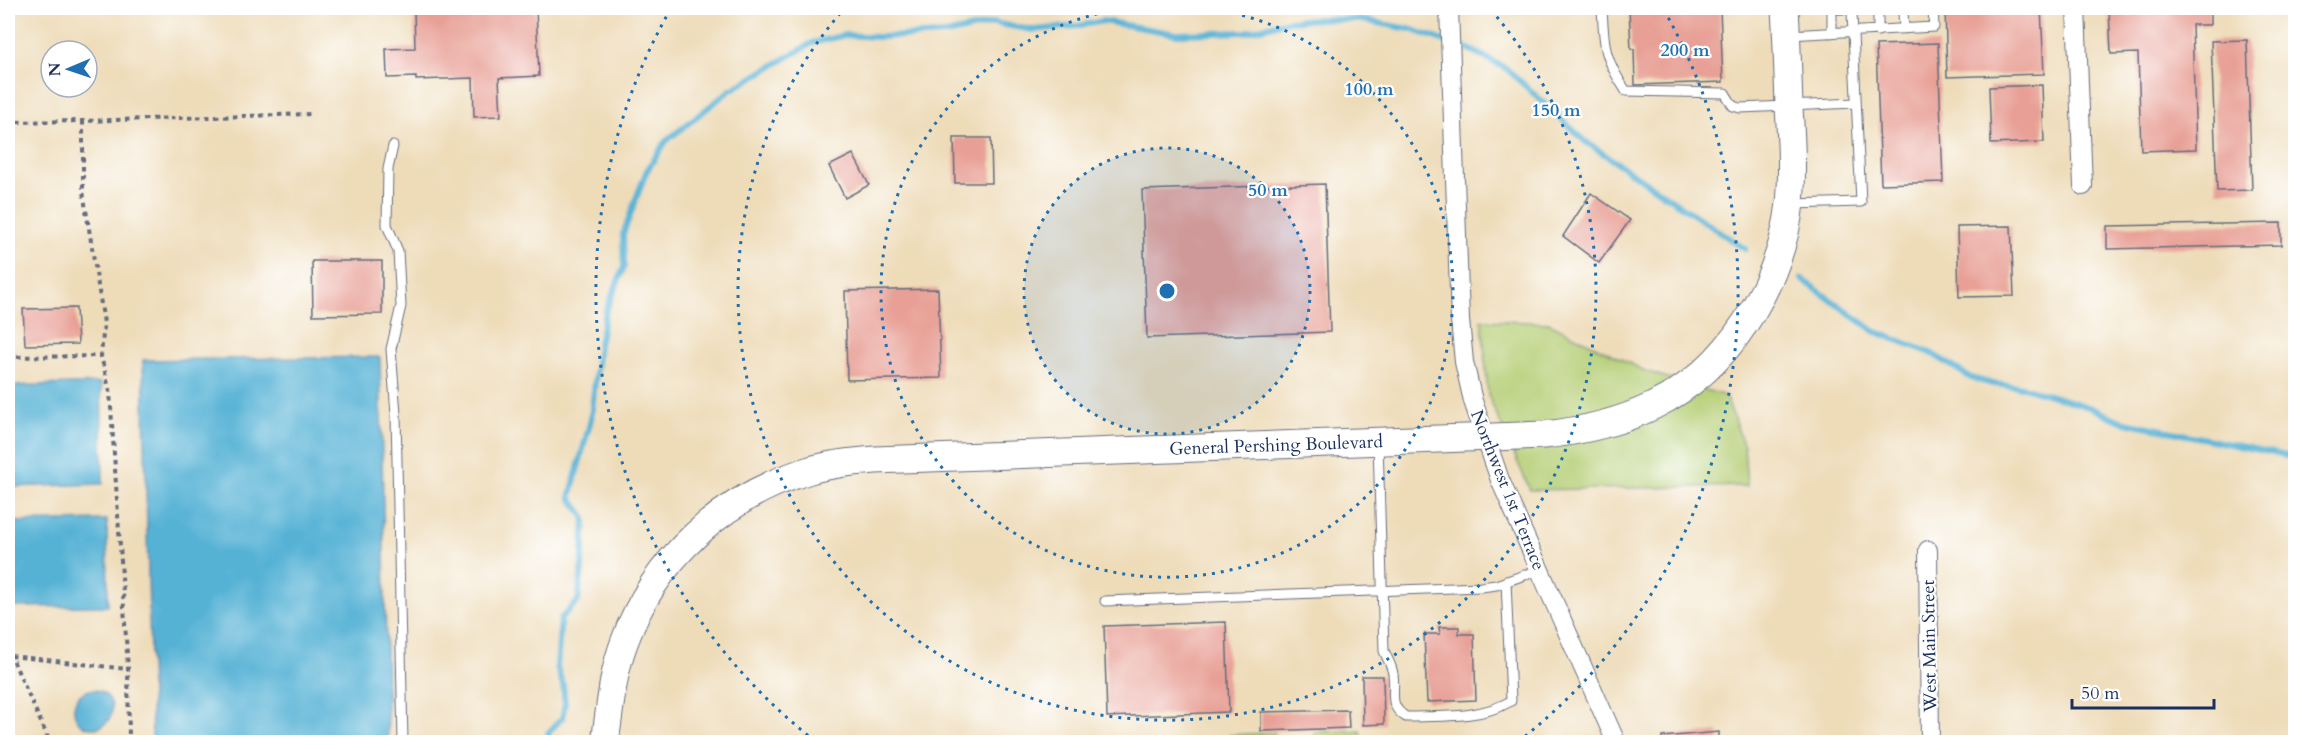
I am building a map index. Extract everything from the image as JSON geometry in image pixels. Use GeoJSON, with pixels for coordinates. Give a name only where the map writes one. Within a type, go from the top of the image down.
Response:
{"type":"FeatureCollection","features":[{"type":"Feature","properties":{"kind":"main road","name":"General Pershing Boulevard"},"geometry":{"type":"LineString","coordinates":[[605,742],[615,677],[624,644],[649,590],[668,563],[718,514],[750,494],[809,470],[875,460],[1544,435],[1582,431],[1620,420],[1646,409],[1684,387],[1734,338],[1752,314],[1777,259],[1790,204],[1792,174],[1785,8]]}},
{"type":"Feature","properties":{"kind":"street","name":"Northwest 1st Terrace"},"geometry":{"type":"LineString","coordinates":[[1449,8],[1460,320],[1464,362],[1473,401],[1500,480],[1616,742]]}},
{"type":"Feature","properties":{"kind":"street"},"geometry":{"type":"LineString","coordinates":[[2076,8],[2083,186]]}},
{"type":"Feature","properties":{"kind":"street","name":"West Main Street"},"geometry":{"type":"LineString","coordinates":[[1928,550],[1930,742]]}},
{"type":"Feature","properties":{"kind":"lane"},"geometry":{"type":"LineString","coordinates":[[1602,8],[1604,48],[1613,71],[1626,91],[1725,93],[1733,106],[1740,108],[1856,103]]}},
{"type":"Feature","properties":{"kind":"lane"},"geometry":{"type":"LineString","coordinates":[[1832,8],[1832,33]]}},
{"type":"Feature","properties":{"kind":"lane"},"geometry":{"type":"LineString","coordinates":[[1786,35],[1934,27],[1933,8]]}},
{"type":"Feature","properties":{"kind":"lane"},"geometry":{"type":"LineString","coordinates":[[1903,11],[1904,29]]}},
{"type":"Feature","properties":{"kind":"lane"},"geometry":{"type":"LineString","coordinates":[[1878,12],[1878,31]]}},
{"type":"Feature","properties":{"kind":"lane"},"geometry":{"type":"LineString","coordinates":[[1790,204],[1861,201],[1852,14]]}},
{"type":"Feature","properties":{"kind":"lane"},"geometry":{"type":"LineString","coordinates":[[393,146],[388,169],[387,225],[398,251],[401,306],[391,349],[396,414],[403,742]]}},
{"type":"Feature","properties":{"kind":"lane"},"geometry":{"type":"LineString","coordinates":[[1378,441],[1384,651],[1393,672],[1393,702],[1397,711],[1406,717],[1479,714],[1498,709],[1511,701],[1506,581]]}},
{"type":"Feature","properties":{"kind":"lane"},"geometry":{"type":"LineString","coordinates":[[1105,601],[1481,586],[1506,581],[1539,570]]}},
{"type":"Feature","properties":{"kind":"path"},"geometry":{"type":"LineString","coordinates":[[8,122],[310,114]]}},
{"type":"Feature","properties":{"kind":"path"},"geometry":{"type":"LineString","coordinates":[[82,121],[83,191],[104,323],[101,356],[110,392],[128,669],[129,742]]}},
{"type":"Feature","properties":{"kind":"path"},"geometry":{"type":"LineString","coordinates":[[8,357],[101,356]]}},
{"type":"Feature","properties":{"kind":"path"},"geometry":{"type":"LineString","coordinates":[[9,655],[128,669]]}},
{"type":"Feature","properties":{"kind":"path"},"geometry":{"type":"LineString","coordinates":[[9,655],[49,740],[53,742]]}},
{"type":"Feature","properties":{"kind":"green space"},"geometry":{"type":"Polygon","coordinates":[[[1482,320],[1549,323],[1645,371],[1726,396],[1744,447],[1747,486],[1530,490],[1488,395],[1482,320]]]}},
{"type":"Feature","properties":{"kind":"green space"},"geometry":{"type":"Polygon","coordinates":[[[1361,731],[1361,740],[1315,742],[1315,732],[1361,731]]]}},
{"type":"Feature","properties":{"kind":"green space"},"geometry":{"type":"Polygon","coordinates":[[[1275,733],[1275,742],[1228,742],[1229,735],[1275,733]]]}},
{"type":"Feature","properties":{"kind":"water"},"geometry":{"type":"Polygon","coordinates":[[[380,357],[388,742],[152,742],[143,360],[380,357]]]}},
{"type":"Feature","properties":{"kind":"water"},"geometry":{"type":"Polygon","coordinates":[[[101,383],[103,484],[8,487],[8,386],[101,383]]]}},
{"type":"Feature","properties":{"kind":"water"},"geometry":{"type":"Polygon","coordinates":[[[107,520],[108,606],[8,607],[8,522],[107,520]]]}},
{"type":"Feature","properties":{"kind":"water"},"geometry":{"type":"Polygon","coordinates":[[[93,690],[107,695],[112,709],[107,723],[93,728],[79,723],[74,709],[79,695],[93,690]]]}},
{"type":"Feature","properties":{"kind":"building"},"geometry":{"type":"Polygon","coordinates":[[[414,8],[536,8],[539,76],[499,78],[501,116],[474,117],[473,78],[416,80],[416,77],[387,78],[386,49],[415,48],[414,8]]]}},
{"type":"Feature","properties":{"kind":"building"},"geometry":{"type":"Polygon","coordinates":[[[1629,8],[1720,8],[1723,82],[1635,85],[1629,8]]]}},
{"type":"Feature","properties":{"kind":"building"},"geometry":{"type":"Polygon","coordinates":[[[1835,8],[1929,8],[1929,11],[1835,14],[1835,8]]]}},
{"type":"Feature","properties":{"kind":"building"},"geometry":{"type":"Polygon","coordinates":[[[1945,8],[2041,8],[2044,74],[1947,77],[1945,8]]]}},
{"type":"Feature","properties":{"kind":"building"},"geometry":{"type":"Polygon","coordinates":[[[2109,8],[2210,8],[2210,25],[2192,25],[2196,149],[2141,151],[2138,53],[2111,54],[2109,8]]]}},
{"type":"Feature","properties":{"kind":"building"},"geometry":{"type":"Polygon","coordinates":[[[2247,40],[2252,190],[2217,191],[2211,41],[2247,40]]]}},
{"type":"Feature","properties":{"kind":"building"},"geometry":{"type":"Polygon","coordinates":[[[1938,43],[1943,182],[1881,184],[1876,45],[1938,43]]]}},
{"type":"Feature","properties":{"kind":"building"},"geometry":{"type":"Polygon","coordinates":[[[2042,85],[2044,142],[1991,144],[1989,87],[2042,85]]]}},
{"type":"Feature","properties":{"kind":"building"},"geometry":{"type":"Polygon","coordinates":[[[954,138],[991,138],[992,183],[955,183],[954,138]]]}},
{"type":"Feature","properties":{"kind":"building"},"geometry":{"type":"Polygon","coordinates":[[[853,154],[869,185],[845,198],[829,166],[853,154]]]}},
{"type":"Feature","properties":{"kind":"building"},"geometry":{"type":"Polygon","coordinates":[[[1325,184],[1330,332],[1147,338],[1142,190],[1325,184]]]}},
{"type":"Feature","properties":{"kind":"building"},"geometry":{"type":"Polygon","coordinates":[[[1591,193],[1630,220],[1599,263],[1563,236],[1591,193]]]}},
{"type":"Feature","properties":{"kind":"building"},"geometry":{"type":"Polygon","coordinates":[[[2281,223],[2281,245],[2107,249],[2107,226],[2281,223]]]}},
{"type":"Feature","properties":{"kind":"building"},"geometry":{"type":"Polygon","coordinates":[[[2011,226],[2014,296],[1959,297],[1957,227],[2011,226]]]}},
{"type":"Feature","properties":{"kind":"building"},"geometry":{"type":"Polygon","coordinates":[[[312,261],[382,261],[382,314],[313,315],[312,261]]]}},
{"type":"Feature","properties":{"kind":"building"},"geometry":{"type":"Polygon","coordinates":[[[938,289],[941,378],[847,380],[845,291],[938,289]]]}},
{"type":"Feature","properties":{"kind":"building"},"geometry":{"type":"Polygon","coordinates":[[[76,308],[78,344],[25,345],[23,309],[76,308]]]}},
{"type":"Feature","properties":{"kind":"building"},"geometry":{"type":"Polygon","coordinates":[[[1226,622],[1229,712],[1107,717],[1104,626],[1226,622]]]}},
{"type":"Feature","properties":{"kind":"building"},"geometry":{"type":"Polygon","coordinates":[[[1439,627],[1459,627],[1459,634],[1474,634],[1476,700],[1427,702],[1424,634],[1440,634],[1439,627]]]}},
{"type":"Feature","properties":{"kind":"building"},"geometry":{"type":"Polygon","coordinates":[[[1362,676],[1383,676],[1384,724],[1363,725],[1362,676]]]}},
{"type":"Feature","properties":{"kind":"building"},"geometry":{"type":"Polygon","coordinates":[[[1348,710],[1349,728],[1261,731],[1261,712],[1348,710]]]}},
{"type":"Feature","properties":{"kind":"building"},"geometry":{"type":"Polygon","coordinates":[[[1719,732],[1719,742],[1662,742],[1662,737],[1719,732]]]}},
{"type":"Feature","properties":{"kind":"waterway"},"geometry":{"type":"LineString","coordinates":[[550,742],[548,733],[562,718],[565,704],[563,685],[557,667],[561,618],[578,601],[582,568],[585,518],[570,497],[591,419],[599,344],[606,310],[624,267],[623,234],[646,172],[666,141],[729,91],[812,43],[845,35],[878,37],[946,34],[994,23],[1033,30],[1103,21],[1177,34],[1246,32],[1288,21],[1318,19],[1362,20],[1410,29],[1471,50],[1507,69],[1586,142],[1745,249]]}},
{"type":"Feature","properties":{"kind":"waterway"},"geometry":{"type":"LineString","coordinates":[[1802,279],[1874,331],[1931,353],[1971,378],[1993,384],[2023,387],[2089,407],[2121,421],[2296,458]]}}]}
